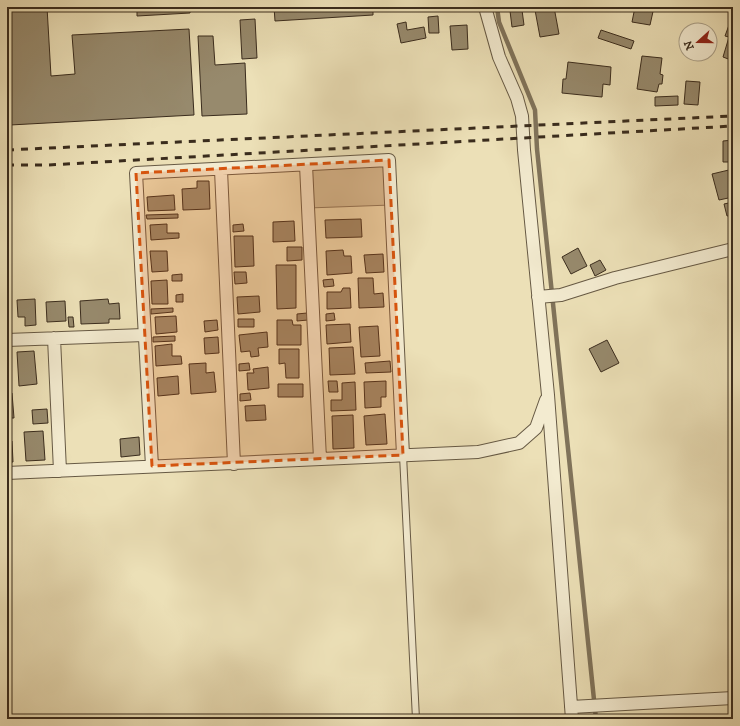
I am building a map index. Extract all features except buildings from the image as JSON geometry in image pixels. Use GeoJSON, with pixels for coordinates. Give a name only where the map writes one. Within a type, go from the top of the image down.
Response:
{"type":"FeatureCollection","features":[{"type":"Feature","properties":{"kind":"street"},"geometry":{"type":"LineString","coordinates":[[486,7],[499,57],[518,98],[522,116],[548,395],[572,719]]}},
{"type":"Feature","properties":{"kind":"street"},"geometry":{"type":"LineString","coordinates":[[152,466],[136,173],[221,170],[389,160],[403,454]]}},
{"type":"Feature","properties":{"kind":"street"},"geometry":{"type":"LineString","coordinates":[[306,165],[320,459]]}},
{"type":"Feature","properties":{"kind":"street"},"geometry":{"type":"LineString","coordinates":[[221,170],[234,464]]}},
{"type":"Feature","properties":{"kind":"street"},"geometry":{"type":"LineString","coordinates":[[538,297],[561,295],[615,278],[733,249]]}},
{"type":"Feature","properties":{"kind":"street"},"geometry":{"type":"LineString","coordinates":[[7,340],[144,335]]}},
{"type":"Feature","properties":{"kind":"street"},"geometry":{"type":"LineString","coordinates":[[54,338],[60,471]]}},
{"type":"Feature","properties":{"kind":"street"},"geometry":{"type":"LineString","coordinates":[[7,473],[152,466],[234,464],[403,454],[478,452],[519,443],[536,428],[548,395]]}},
{"type":"Feature","properties":{"kind":"street"},"geometry":{"type":"LineString","coordinates":[[571,707],[733,698]]}},
{"type":"Feature","properties":{"kind":"lane"},"geometry":{"type":"LineString","coordinates":[[403,454],[416,719]]}},
{"type":"Feature","properties":{"kind":"highlighted area"},"geometry":{"type":"Polygon","coordinates":[[[389,160],[403,455],[152,466],[136,173],[389,160]]]}},
{"type":"Feature","properties":{"kind":"shaded area"},"geometry":{"type":"Polygon","coordinates":[[[389,160],[391,205],[308,208],[306,165],[389,160]]]}},
{"type":"Feature","properties":{"kind":"waterway"},"geometry":{"type":"LineString","coordinates":[[497,7],[499,22],[535,110],[537,149],[596,719]]}},
{"type":"Feature","properties":{"kind":"railway"},"geometry":{"type":"LineString","coordinates":[[7,150],[733,116]]}},
{"type":"Feature","properties":{"kind":"railway"},"geometry":{"type":"LineString","coordinates":[[7,165],[49,165],[733,126]]}}]}
